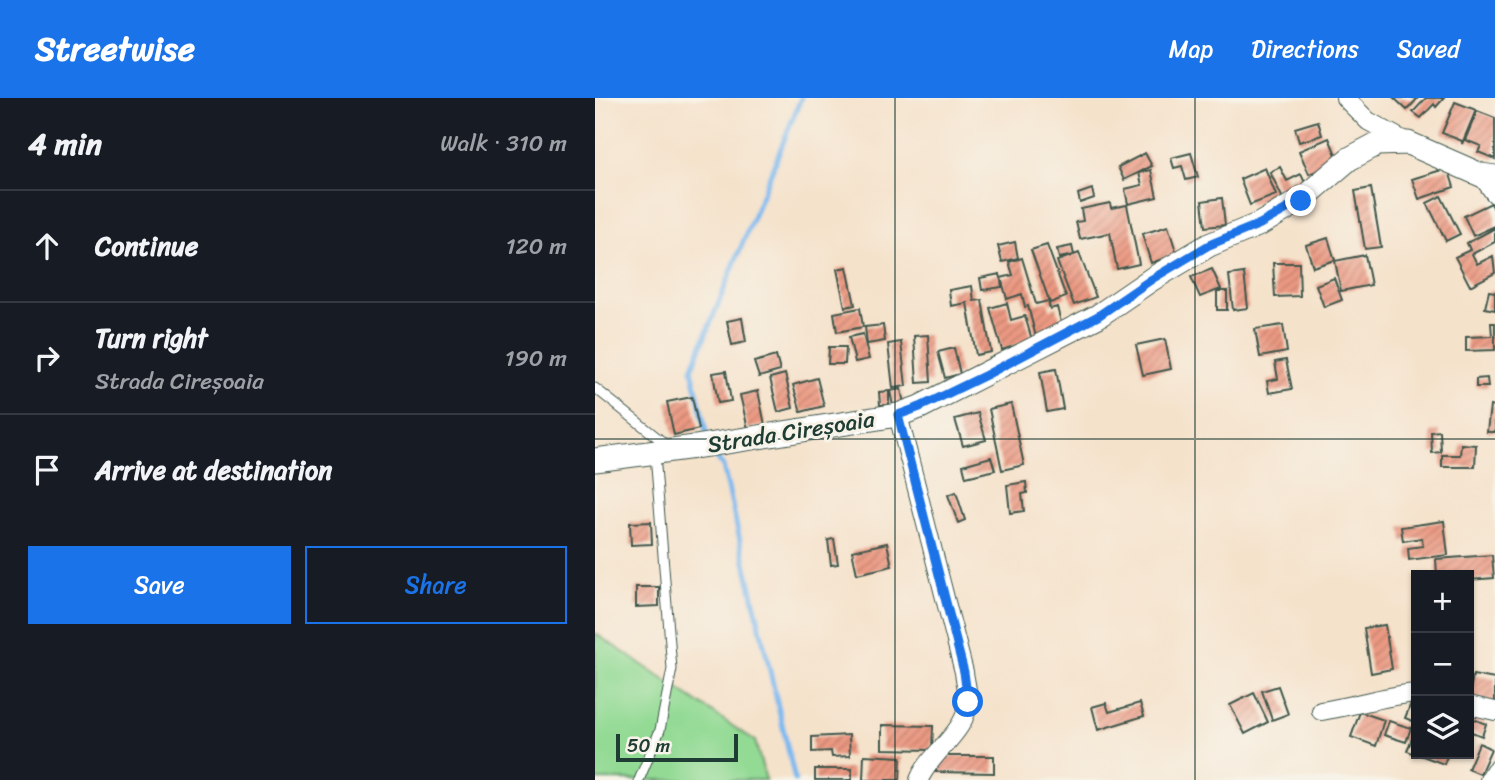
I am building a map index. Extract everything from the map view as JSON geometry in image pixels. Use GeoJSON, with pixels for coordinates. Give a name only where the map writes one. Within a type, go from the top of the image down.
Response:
{"type":"FeatureCollection","features":[{"type":"Feature","properties":{"kind":"street"},"geometry":{"type":"LineString","coordinates":[[1345,98],[1368,121],[1408,143]]}},
{"type":"Feature","properties":{"kind":"street","name":"Strada Cireșoaia"},"geometry":{"type":"LineString","coordinates":[[595,460],[898,415],[920,407],[1098,316],[1209,245],[1260,224],[1301,201],[1349,159],[1377,144],[1408,143],[1488,176]]}},
{"type":"Feature","properties":{"kind":"street"},"geometry":{"type":"LineString","coordinates":[[1488,176],[1495,194]]}},
{"type":"Feature","properties":{"kind":"street"},"geometry":{"type":"LineString","coordinates":[[898,415],[964,672],[968,702],[960,726],[930,760],[919,780]]}},
{"type":"Feature","properties":{"kind":"street"},"geometry":{"type":"LineString","coordinates":[[1321,711],[1356,705],[1389,695],[1411,693]]}},
{"type":"Feature","properties":{"kind":"street"},"geometry":{"type":"LineString","coordinates":[[1474,706],[1495,711]]}},
{"type":"Feature","properties":{"kind":"street"},"geometry":{"type":"LineString","coordinates":[[1489,780],[1495,770]]}},
{"type":"Feature","properties":{"kind":"lane"},"geometry":{"type":"LineString","coordinates":[[595,388],[664,451],[672,669],[660,730],[639,780]]}},
{"type":"Feature","properties":{"kind":"green space"},"geometry":{"type":"Polygon","coordinates":[[[595,633],[755,741],[766,780],[595,780],[595,633]]]}},
{"type":"Feature","properties":{"kind":"building"},"geometry":{"type":"Polygon","coordinates":[[[1394,98],[1418,98],[1407,110],[1394,98]]]}},
{"type":"Feature","properties":{"kind":"building"},"geometry":{"type":"Polygon","coordinates":[[[1426,98],[1444,98],[1421,118],[1413,112],[1426,98]]]}},
{"type":"Feature","properties":{"kind":"building"},"geometry":{"type":"Polygon","coordinates":[[[1455,102],[1476,110],[1462,144],[1462,141],[1442,133],[1455,102]]]}},
{"type":"Feature","properties":{"kind":"building"},"geometry":{"type":"Polygon","coordinates":[[[1477,111],[1495,118],[1495,159],[1478,152],[1481,146],[1465,140],[1477,111]]]}},
{"type":"Feature","properties":{"kind":"building"},"geometry":{"type":"Polygon","coordinates":[[[1318,121],[1322,135],[1299,142],[1295,128],[1318,121]]]}},
{"type":"Feature","properties":{"kind":"building"},"geometry":{"type":"Polygon","coordinates":[[[1329,138],[1339,162],[1309,174],[1299,151],[1329,138]]]}},
{"type":"Feature","properties":{"kind":"building"},"geometry":{"type":"Polygon","coordinates":[[[1145,153],[1152,166],[1124,180],[1118,167],[1145,153]]]}},
{"type":"Feature","properties":{"kind":"building"},"geometry":{"type":"Polygon","coordinates":[[[1191,153],[1198,177],[1186,180],[1182,166],[1174,168],[1171,158],[1191,153]]]}},
{"type":"Feature","properties":{"kind":"building"},"geometry":{"type":"Polygon","coordinates":[[[1280,167],[1287,181],[1301,174],[1307,187],[1283,199],[1270,172],[1280,167]]]}},
{"type":"Feature","properties":{"kind":"building"},"geometry":{"type":"Polygon","coordinates":[[[1265,168],[1276,195],[1250,205],[1240,179],[1265,168]]]}},
{"type":"Feature","properties":{"kind":"building"},"geometry":{"type":"Polygon","coordinates":[[[1448,168],[1454,187],[1419,199],[1412,179],[1448,168]]]}},
{"type":"Feature","properties":{"kind":"building"},"geometry":{"type":"Polygon","coordinates":[[[1151,170],[1157,197],[1128,204],[1125,189],[1142,185],[1139,173],[1151,170]]]}},
{"type":"Feature","properties":{"kind":"building"},"geometry":{"type":"Polygon","coordinates":[[[1371,188],[1381,247],[1365,249],[1355,191],[1371,188]]]}},
{"type":"Feature","properties":{"kind":"building"},"geometry":{"type":"Polygon","coordinates":[[[1092,189],[1094,198],[1080,203],[1078,194],[1092,189]]]}},
{"type":"Feature","properties":{"kind":"building"},"geometry":{"type":"Polygon","coordinates":[[[1441,196],[1460,234],[1446,241],[1427,203],[1441,196]]]}},
{"type":"Feature","properties":{"kind":"building"},"geometry":{"type":"Polygon","coordinates":[[[1222,198],[1225,225],[1205,227],[1202,201],[1222,198]]]}},
{"type":"Feature","properties":{"kind":"building"},"geometry":{"type":"Polygon","coordinates":[[[1110,203],[1111,208],[1127,205],[1139,264],[1117,269],[1110,233],[1080,239],[1076,222],[1083,221],[1081,209],[1110,203]]]}},
{"type":"Feature","properties":{"kind":"building"},"geometry":{"type":"Polygon","coordinates":[[[1491,203],[1495,211],[1495,226],[1473,236],[1464,216],[1491,203]]]}},
{"type":"Feature","properties":{"kind":"building"},"geometry":{"type":"Polygon","coordinates":[[[1168,226],[1177,254],[1151,263],[1142,234],[1168,226]]]}},
{"type":"Feature","properties":{"kind":"building"},"geometry":{"type":"Polygon","coordinates":[[[1495,228],[1495,242],[1472,254],[1477,264],[1493,256],[1495,273],[1470,286],[1455,257],[1470,250],[1467,243],[1495,228]]]}},
{"type":"Feature","properties":{"kind":"building"},"geometry":{"type":"Polygon","coordinates":[[[1328,238],[1335,260],[1313,267],[1306,245],[1328,238]]]}},
{"type":"Feature","properties":{"kind":"building"},"geometry":{"type":"Polygon","coordinates":[[[1015,242],[1018,258],[1002,262],[998,246],[1015,242]]]}},
{"type":"Feature","properties":{"kind":"building"},"geometry":{"type":"Polygon","coordinates":[[[1047,245],[1066,297],[1050,303],[1031,250],[1047,245]]]}},
{"type":"Feature","properties":{"kind":"building"},"geometry":{"type":"Polygon","coordinates":[[[1072,246],[1074,255],[1059,258],[1057,249],[1072,246]]]}},
{"type":"Feature","properties":{"kind":"building"},"geometry":{"type":"Polygon","coordinates":[[[1079,253],[1096,297],[1074,305],[1057,261],[1079,253]]]}},
{"type":"Feature","properties":{"kind":"building"},"geometry":{"type":"Polygon","coordinates":[[[1365,255],[1371,285],[1341,291],[1335,261],[1365,255]]]}},
{"type":"Feature","properties":{"kind":"building"},"geometry":{"type":"Polygon","coordinates":[[[1022,258],[1036,304],[1048,301],[1050,309],[1057,307],[1063,330],[1036,337],[1022,294],[1007,299],[1001,278],[1013,275],[1009,262],[1022,258]]]}},
{"type":"Feature","properties":{"kind":"building"},"geometry":{"type":"Polygon","coordinates":[[[1273,263],[1299,263],[1300,296],[1275,297],[1273,263]]]}},
{"type":"Feature","properties":{"kind":"building"},"geometry":{"type":"Polygon","coordinates":[[[847,267],[855,305],[845,307],[837,269],[847,267]]]}},
{"type":"Feature","properties":{"kind":"building"},"geometry":{"type":"Polygon","coordinates":[[[1212,269],[1221,289],[1200,297],[1191,277],[1212,269]]]}},
{"type":"Feature","properties":{"kind":"building"},"geometry":{"type":"Polygon","coordinates":[[[1244,273],[1248,308],[1233,310],[1229,275],[1244,273]]]}},
{"type":"Feature","properties":{"kind":"building"},"geometry":{"type":"Polygon","coordinates":[[[1000,274],[1002,287],[982,290],[980,278],[1000,274]]]}},
{"type":"Feature","properties":{"kind":"building"},"geometry":{"type":"Polygon","coordinates":[[[1334,278],[1342,300],[1324,307],[1316,285],[1334,278]]]}},
{"type":"Feature","properties":{"kind":"building"},"geometry":{"type":"Polygon","coordinates":[[[972,286],[974,301],[982,300],[991,352],[976,355],[967,303],[951,306],[949,290],[972,286]]]}},
{"type":"Feature","properties":{"kind":"building"},"geometry":{"type":"Polygon","coordinates":[[[1217,291],[1227,291],[1227,310],[1217,310],[1217,291]]]}},
{"type":"Feature","properties":{"kind":"building"},"geometry":{"type":"Polygon","coordinates":[[[1489,291],[1495,292],[1495,310],[1485,308],[1489,291]]]}},
{"type":"Feature","properties":{"kind":"building"},"geometry":{"type":"Polygon","coordinates":[[[1007,303],[1011,320],[1025,316],[1032,340],[1002,350],[990,308],[1007,303]]]}},
{"type":"Feature","properties":{"kind":"building"},"geometry":{"type":"Polygon","coordinates":[[[860,308],[863,327],[837,332],[834,313],[860,308]]]}},
{"type":"Feature","properties":{"kind":"building"},"geometry":{"type":"Polygon","coordinates":[[[742,318],[746,342],[732,345],[727,321],[742,318]]]}},
{"type":"Feature","properties":{"kind":"building"},"geometry":{"type":"Polygon","coordinates":[[[1491,323],[1495,323],[1495,350],[1466,351],[1466,337],[1492,336],[1491,323]]]}},
{"type":"Feature","properties":{"kind":"building"},"geometry":{"type":"Polygon","coordinates":[[[883,325],[885,341],[867,344],[865,327],[883,325]]]}},
{"type":"Feature","properties":{"kind":"building"},"geometry":{"type":"Polygon","coordinates":[[[1283,325],[1287,352],[1260,357],[1255,329],[1283,325]]]}},
{"type":"Feature","properties":{"kind":"building"},"geometry":{"type":"Polygon","coordinates":[[[863,334],[869,359],[855,362],[849,337],[863,334]]]}},
{"type":"Feature","properties":{"kind":"building"},"geometry":{"type":"Polygon","coordinates":[[[928,335],[931,382],[917,383],[914,336],[928,335]]]}},
{"type":"Feature","properties":{"kind":"building"},"geometry":{"type":"Polygon","coordinates":[[[1165,339],[1171,369],[1143,375],[1136,345],[1165,339]]]}},
{"type":"Feature","properties":{"kind":"building"},"geometry":{"type":"Polygon","coordinates":[[[901,342],[906,386],[893,388],[888,344],[901,342]]]}},
{"type":"Feature","properties":{"kind":"building"},"geometry":{"type":"Polygon","coordinates":[[[829,347],[846,347],[845,364],[828,364],[829,347]]]}},
{"type":"Feature","properties":{"kind":"building"},"geometry":{"type":"Polygon","coordinates":[[[954,348],[960,374],[945,378],[938,352],[954,348]]]}},
{"type":"Feature","properties":{"kind":"building"},"geometry":{"type":"Polygon","coordinates":[[[776,356],[780,371],[759,377],[754,362],[776,356]]]}},
{"type":"Feature","properties":{"kind":"building"},"geometry":{"type":"Polygon","coordinates":[[[1286,360],[1292,389],[1269,393],[1267,381],[1278,379],[1275,362],[1286,360]]]}},
{"type":"Feature","properties":{"kind":"building"},"geometry":{"type":"Polygon","coordinates":[[[1056,369],[1063,409],[1047,412],[1040,372],[1056,369]]]}},
{"type":"Feature","properties":{"kind":"building"},"geometry":{"type":"Polygon","coordinates":[[[726,371],[731,401],[718,403],[713,373],[726,371]]]}},
{"type":"Feature","properties":{"kind":"building"},"geometry":{"type":"Polygon","coordinates":[[[785,374],[793,408],[778,412],[770,378],[785,374]]]}},
{"type":"Feature","properties":{"kind":"building"},"geometry":{"type":"Polygon","coordinates":[[[817,378],[824,406],[801,412],[793,385],[817,378]]]}},
{"type":"Feature","properties":{"kind":"building"},"geometry":{"type":"Polygon","coordinates":[[[1487,378],[1488,387],[1476,387],[1476,379],[1487,378]]]}},
{"type":"Feature","properties":{"kind":"building"},"geometry":{"type":"Polygon","coordinates":[[[901,389],[904,404],[893,406],[890,391],[901,389]]]}},
{"type":"Feature","properties":{"kind":"building"},"geometry":{"type":"Polygon","coordinates":[[[758,391],[765,425],[748,429],[740,395],[758,391]]]}},
{"type":"Feature","properties":{"kind":"building"},"geometry":{"type":"Polygon","coordinates":[[[889,391],[889,405],[880,405],[879,392],[889,391]]]}},
{"type":"Feature","properties":{"kind":"building"},"geometry":{"type":"Polygon","coordinates":[[[692,397],[699,429],[674,435],[667,402],[692,397]]]}},
{"type":"Feature","properties":{"kind":"building"},"geometry":{"type":"Polygon","coordinates":[[[1011,404],[1024,465],[1002,470],[989,409],[1011,404]]]}},
{"type":"Feature","properties":{"kind":"building"},"geometry":{"type":"Polygon","coordinates":[[[1490,406],[1495,407],[1495,432],[1487,432],[1490,406]]]}},
{"type":"Feature","properties":{"kind":"building"},"geometry":{"type":"Polygon","coordinates":[[[978,413],[986,440],[963,446],[955,419],[978,413]]]}},
{"type":"Feature","properties":{"kind":"building"},"geometry":{"type":"Polygon","coordinates":[[[1440,431],[1441,452],[1432,453],[1431,432],[1440,431]]]}},
{"type":"Feature","properties":{"kind":"building"},"geometry":{"type":"Polygon","coordinates":[[[1461,444],[1476,445],[1475,467],[1442,467],[1442,455],[1460,455],[1461,444]]]}},
{"type":"Feature","properties":{"kind":"building"},"geometry":{"type":"Polygon","coordinates":[[[991,457],[995,470],[966,477],[963,465],[991,457]]]}},
{"type":"Feature","properties":{"kind":"building"},"geometry":{"type":"Polygon","coordinates":[[[1026,482],[1027,493],[1022,494],[1024,511],[1010,513],[1007,485],[1026,482]]]}},
{"type":"Feature","properties":{"kind":"building"},"geometry":{"type":"Polygon","coordinates":[[[956,492],[965,520],[958,523],[948,495],[956,492]]]}},
{"type":"Feature","properties":{"kind":"building"},"geometry":{"type":"Polygon","coordinates":[[[1444,521],[1448,555],[1409,560],[1408,548],[1423,546],[1422,538],[1403,541],[1401,527],[1444,521]]]}},
{"type":"Feature","properties":{"kind":"building"},"geometry":{"type":"Polygon","coordinates":[[[651,522],[652,544],[631,545],[630,523],[651,522]]]}},
{"type":"Feature","properties":{"kind":"building"},"geometry":{"type":"Polygon","coordinates":[[[834,539],[838,564],[831,565],[828,540],[834,539]]]}},
{"type":"Feature","properties":{"kind":"building"},"geometry":{"type":"Polygon","coordinates":[[[887,543],[892,566],[857,574],[852,551],[887,543]]]}},
{"type":"Feature","properties":{"kind":"building"},"geometry":{"type":"Polygon","coordinates":[[[1492,555],[1494,578],[1474,580],[1474,570],[1437,570],[1436,559],[1492,555]]]}},
{"type":"Feature","properties":{"kind":"building"},"geometry":{"type":"Polygon","coordinates":[[[636,587],[659,587],[659,606],[636,607],[636,587]]]}},
{"type":"Feature","properties":{"kind":"building"},"geometry":{"type":"Polygon","coordinates":[[[1385,625],[1392,669],[1371,673],[1364,628],[1385,625]]]}},
{"type":"Feature","properties":{"kind":"building"},"geometry":{"type":"Polygon","coordinates":[[[1474,675],[1495,679],[1495,703],[1474,698],[1474,675]]]}},
{"type":"Feature","properties":{"kind":"building"},"geometry":{"type":"Polygon","coordinates":[[[1278,686],[1288,714],[1272,720],[1262,691],[1278,686]]]}},
{"type":"Feature","properties":{"kind":"building"},"geometry":{"type":"Polygon","coordinates":[[[1254,693],[1268,722],[1245,734],[1230,705],[1254,693]]]}},
{"type":"Feature","properties":{"kind":"building"},"geometry":{"type":"Polygon","coordinates":[[[1106,703],[1109,712],[1140,703],[1144,716],[1098,730],[1092,707],[1106,703]]]}},
{"type":"Feature","properties":{"kind":"building"},"geometry":{"type":"Polygon","coordinates":[[[1411,703],[1411,720],[1405,718],[1411,703]]]}},
{"type":"Feature","properties":{"kind":"building"},"geometry":{"type":"Polygon","coordinates":[[[1360,712],[1384,720],[1376,746],[1351,737],[1360,712]]]}},
{"type":"Feature","properties":{"kind":"building"},"geometry":{"type":"Polygon","coordinates":[[[1474,719],[1486,724],[1482,736],[1474,733],[1474,719]]]}},
{"type":"Feature","properties":{"kind":"building"},"geometry":{"type":"Polygon","coordinates":[[[1389,721],[1411,728],[1406,742],[1384,735],[1389,721]]]}},
{"type":"Feature","properties":{"kind":"building"},"geometry":{"type":"Polygon","coordinates":[[[882,725],[933,726],[932,750],[882,749],[882,725]]]}},
{"type":"Feature","properties":{"kind":"building"},"geometry":{"type":"Polygon","coordinates":[[[849,735],[850,756],[832,757],[831,751],[812,752],[812,737],[849,735]]]}},
{"type":"Feature","properties":{"kind":"building"},"geometry":{"type":"Polygon","coordinates":[[[1479,743],[1491,749],[1480,774],[1468,769],[1479,743]]]}},
{"type":"Feature","properties":{"kind":"building"},"geometry":{"type":"Polygon","coordinates":[[[864,755],[901,757],[900,780],[863,780],[864,755]]]}},
{"type":"Feature","properties":{"kind":"building"},"geometry":{"type":"Polygon","coordinates":[[[936,756],[994,756],[994,773],[936,772],[936,756]]]}},
{"type":"Feature","properties":{"kind":"building"},"geometry":{"type":"Polygon","coordinates":[[[1430,759],[1446,759],[1444,764],[1430,759]]]}},
{"type":"Feature","properties":{"kind":"building"},"geometry":{"type":"Polygon","coordinates":[[[815,769],[852,769],[852,780],[815,780],[815,769]]]}},
{"type":"Feature","properties":{"kind":"waterway"},"geometry":{"type":"LineString","coordinates":[[707,436],[692,369],[801,98]]}},
{"type":"Feature","properties":{"kind":"waterway"},"geometry":{"type":"LineString","coordinates":[[713,453],[723,466],[795,780]]}},
{"type":"Feature","properties":{"kind":"route"},"geometry":{"type":"LineString","coordinates":[[968,702],[964,672],[898,415],[986,375],[1098,316],[1209,245],[1260,224],[1301,201]]}}]}
